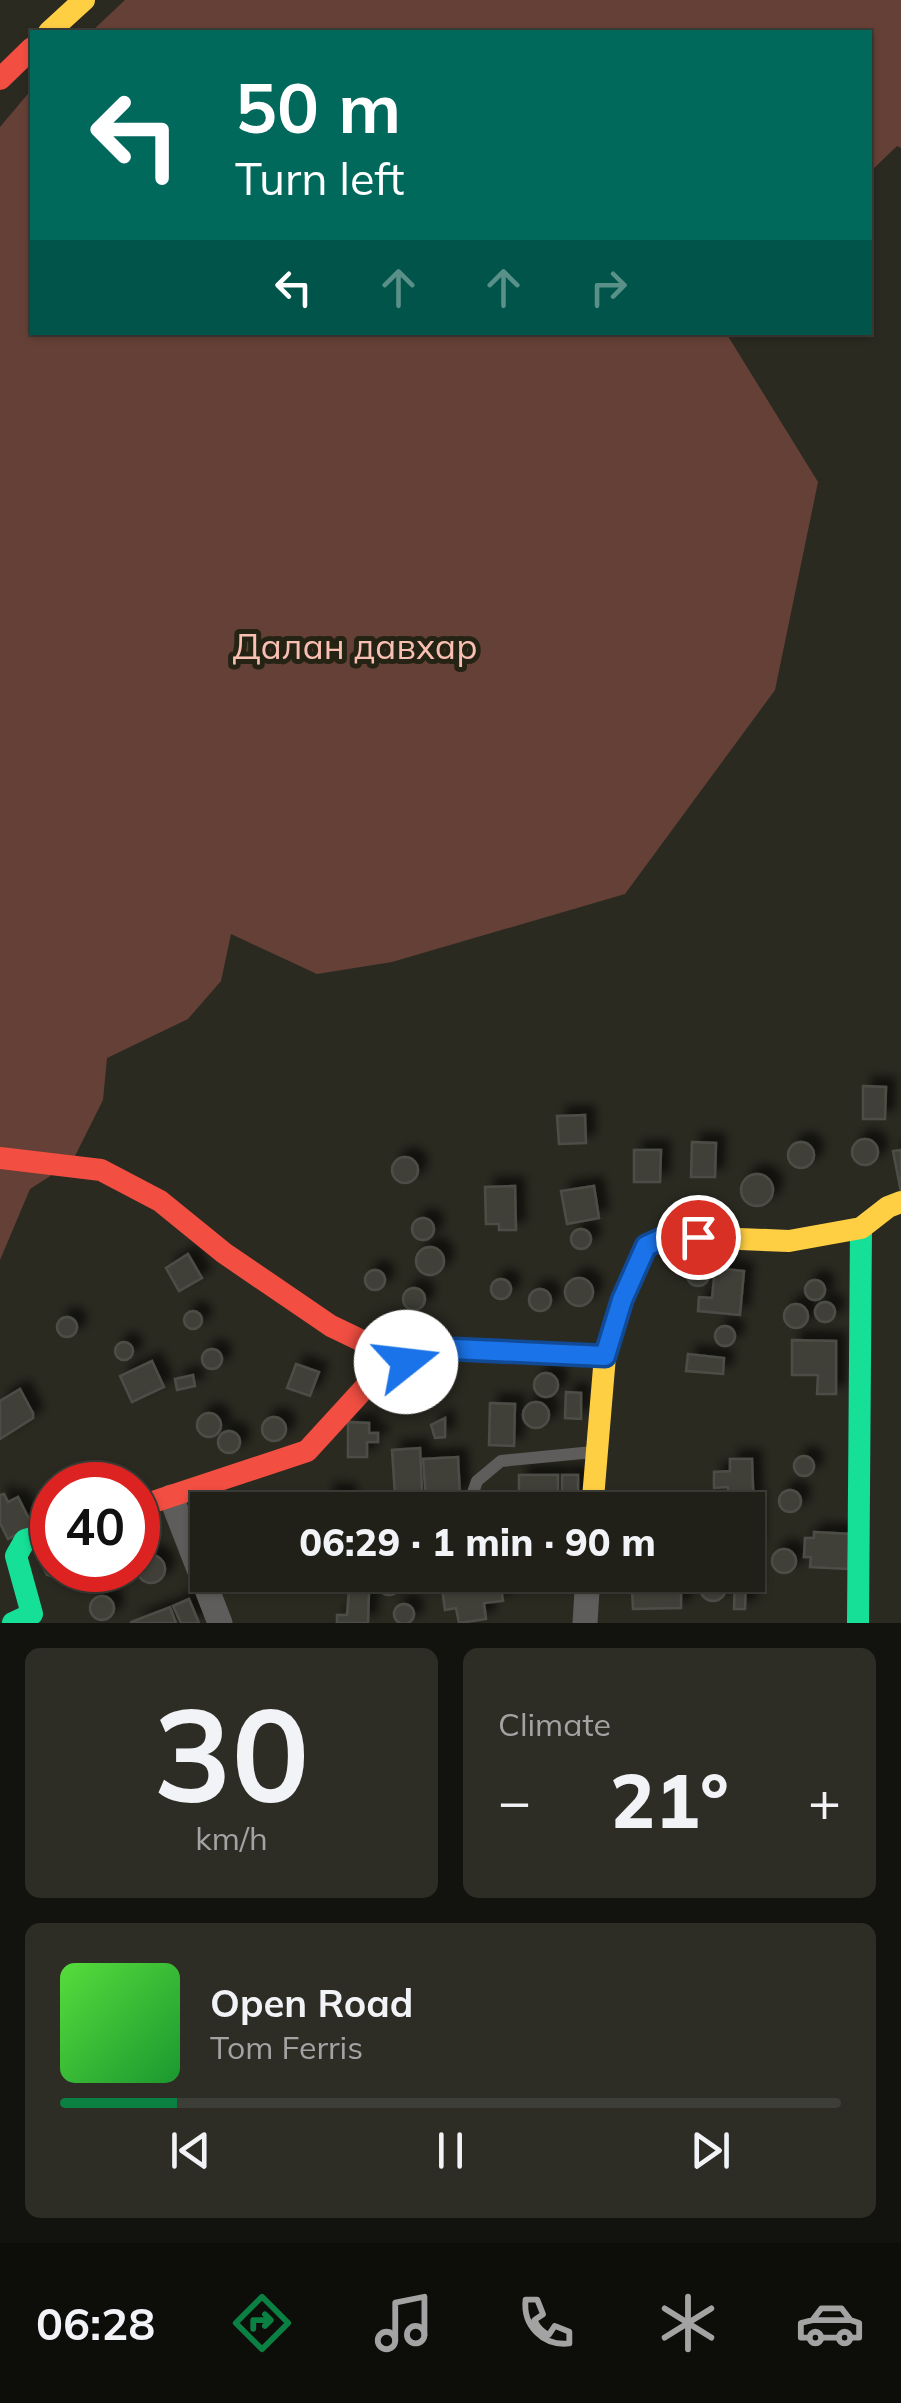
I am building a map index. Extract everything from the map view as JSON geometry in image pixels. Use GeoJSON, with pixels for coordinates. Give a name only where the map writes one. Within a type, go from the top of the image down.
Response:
{"type":"FeatureCollection","features":[{"type":"Feature","properties":{"kind":"street"},"geometry":{"type":"LineString","coordinates":[[51,30],[84,0]]}},
{"type":"Feature","properties":{"kind":"street"},"geometry":{"type":"LineString","coordinates":[[0,79],[30,50]]}},
{"type":"Feature","properties":{"kind":"street"},"geometry":{"type":"LineString","coordinates":[[0,1158],[101,1170],[160,1201],[224,1253],[330,1326],[406,1362]]}},
{"type":"Feature","properties":{"kind":"street"},"geometry":{"type":"LineString","coordinates":[[593,1492],[605,1356],[622,1300],[646,1246],[668,1236],[789,1241],[861,1228],[901,1202]]}},
{"type":"Feature","properties":{"kind":"street"},"geometry":{"type":"LineString","coordinates":[[858,1623],[861,1228]]}},
{"type":"Feature","properties":{"kind":"street"},"geometry":{"type":"LineString","coordinates":[[160,1500],[307,1452],[372,1380],[431,1348],[605,1356]]}},
{"type":"Feature","properties":{"kind":"street"},"geometry":{"type":"LineString","coordinates":[[171,1497],[220,1623]]}},
{"type":"Feature","properties":{"kind":"street"},"geometry":{"type":"LineString","coordinates":[[30,1539],[16,1556],[33,1620]]}},
{"type":"Feature","properties":{"kind":"street"},"geometry":{"type":"LineString","coordinates":[[584,1623],[587,1592]]}},
{"type":"Feature","properties":{"kind":"lane"},"geometry":{"type":"LineString","coordinates":[[472,1492],[476,1480],[501,1462],[596,1451]]}},
{"type":"Feature","properties":{"kind":"green space"},"geometry":{"type":"Polygon","coordinates":[[[125,0],[901,0],[901,148],[897,146],[872,170],[872,30],[93,30],[125,0]]]}},
{"type":"Feature","properties":{"kind":"green space","name":"Далан давхар"},"geometry":{"type":"Polygon","coordinates":[[[30,91],[30,335],[727,335],[818,482],[775,690],[625,894],[392,962],[317,974],[231,934],[221,981],[188,1019],[107,1058],[103,1100],[72,1162],[30,1189],[0,1260],[0,127],[30,91]]]}},
{"type":"Feature","properties":{"kind":"building"},"geometry":{"type":"Polygon","coordinates":[[[863,1086],[886,1087],[885,1119],[863,1119],[863,1086]]]}},
{"type":"Feature","properties":{"kind":"building"},"geometry":{"type":"Polygon","coordinates":[[[585,1115],[586,1143],[559,1144],[557,1116],[585,1115]]]}},
{"type":"Feature","properties":{"kind":"building"},"geometry":{"type":"Polygon","coordinates":[[[865,1139],[874,1143],[878,1152],[874,1161],[865,1165],[856,1161],[852,1152],[856,1143],[865,1139]]]}},
{"type":"Feature","properties":{"kind":"building"},"geometry":{"type":"Polygon","coordinates":[[[692,1142],[716,1143],[715,1177],[691,1177],[692,1142]]]}},
{"type":"Feature","properties":{"kind":"building"},"geometry":{"type":"Polygon","coordinates":[[[801,1142],[810,1146],[814,1155],[810,1164],[801,1168],[792,1164],[788,1155],[792,1146],[801,1142]]]}},
{"type":"Feature","properties":{"kind":"building"},"geometry":{"type":"Polygon","coordinates":[[[634,1150],[661,1150],[660,1182],[634,1182],[634,1150]]]}},
{"type":"Feature","properties":{"kind":"building"},"geometry":{"type":"Polygon","coordinates":[[[901,1150],[901,1192],[893,1151],[901,1150]]]}},
{"type":"Feature","properties":{"kind":"building"},"geometry":{"type":"Polygon","coordinates":[[[405,1157],[414,1161],[418,1170],[414,1179],[405,1183],[396,1179],[392,1170],[396,1161],[405,1157]]]}},
{"type":"Feature","properties":{"kind":"building"},"geometry":{"type":"Polygon","coordinates":[[[757,1174],[768,1179],[773,1190],[768,1201],[757,1206],[746,1201],[741,1190],[746,1179],[757,1174]]]}},
{"type":"Feature","properties":{"kind":"building"},"geometry":{"type":"Polygon","coordinates":[[[515,1186],[516,1230],[499,1230],[499,1224],[486,1224],[485,1187],[515,1186]]]}},
{"type":"Feature","properties":{"kind":"building"},"geometry":{"type":"Polygon","coordinates":[[[594,1186],[599,1218],[567,1224],[561,1191],[594,1186]]]}},
{"type":"Feature","properties":{"kind":"building"},"geometry":{"type":"Polygon","coordinates":[[[423,1218],[431,1221],[431,1237],[423,1240],[415,1237],[412,1229],[415,1221],[423,1218]]]}},
{"type":"Feature","properties":{"kind":"building"},"geometry":{"type":"Polygon","coordinates":[[[581,1229],[591,1239],[581,1249],[571,1239],[581,1229]]]}},
{"type":"Feature","properties":{"kind":"building"},"geometry":{"type":"Polygon","coordinates":[[[430,1247],[440,1251],[444,1261],[440,1271],[430,1275],[420,1271],[416,1261],[420,1251],[430,1247]]]}},
{"type":"Feature","properties":{"kind":"building"},"geometry":{"type":"Polygon","coordinates":[[[188,1254],[202,1278],[179,1291],[166,1268],[188,1254]]]}},
{"type":"Feature","properties":{"kind":"building"},"geometry":{"type":"Polygon","coordinates":[[[698,1264],[706,1267],[706,1283],[698,1286],[690,1283],[687,1275],[690,1267],[698,1264]]]}},
{"type":"Feature","properties":{"kind":"building"},"geometry":{"type":"Polygon","coordinates":[[[715,1268],[744,1271],[740,1315],[698,1311],[699,1297],[712,1298],[715,1268]]]}},
{"type":"Feature","properties":{"kind":"building"},"geometry":{"type":"Polygon","coordinates":[[[375,1270],[385,1280],[375,1290],[365,1280],[375,1270]]]}},
{"type":"Feature","properties":{"kind":"building"},"geometry":{"type":"Polygon","coordinates":[[[579,1278],[589,1282],[593,1292],[589,1302],[579,1306],[569,1302],[565,1292],[569,1282],[579,1278]]]}},
{"type":"Feature","properties":{"kind":"building"},"geometry":{"type":"Polygon","coordinates":[[[501,1279],[511,1289],[501,1299],[491,1289],[501,1279]]]}},
{"type":"Feature","properties":{"kind":"building"},"geometry":{"type":"Polygon","coordinates":[[[815,1280],[825,1290],[815,1300],[805,1290],[815,1280]]]}},
{"type":"Feature","properties":{"kind":"building"},"geometry":{"type":"Polygon","coordinates":[[[414,1288],[425,1299],[414,1310],[403,1299],[414,1288]]]}},
{"type":"Feature","properties":{"kind":"building"},"geometry":{"type":"Polygon","coordinates":[[[540,1289],[548,1292],[548,1308],[540,1311],[532,1308],[529,1300],[532,1292],[540,1289]]]}},
{"type":"Feature","properties":{"kind":"building"},"geometry":{"type":"Polygon","coordinates":[[[825,1302],[835,1312],[825,1322],[815,1312],[825,1302]]]}},
{"type":"Feature","properties":{"kind":"building"},"geometry":{"type":"Polygon","coordinates":[[[796,1304],[808,1316],[796,1328],[784,1316],[796,1304]]]}},
{"type":"Feature","properties":{"kind":"building"},"geometry":{"type":"Polygon","coordinates":[[[193,1311],[202,1320],[193,1329],[184,1320],[193,1311]]]}},
{"type":"Feature","properties":{"kind":"building"},"geometry":{"type":"Polygon","coordinates":[[[67,1317],[77,1327],[67,1337],[57,1327],[67,1317]]]}},
{"type":"Feature","properties":{"kind":"building"},"geometry":{"type":"Polygon","coordinates":[[[725,1326],[735,1336],[725,1346],[715,1336],[725,1326]]]}},
{"type":"Feature","properties":{"kind":"building"},"geometry":{"type":"Polygon","coordinates":[[[792,1340],[836,1341],[836,1394],[817,1394],[818,1375],[792,1375],[792,1340]]]}},
{"type":"Feature","properties":{"kind":"building"},"geometry":{"type":"Polygon","coordinates":[[[124,1342],[131,1344],[131,1358],[124,1360],[117,1358],[115,1351],[117,1344],[124,1342]]]}},
{"type":"Feature","properties":{"kind":"building"},"geometry":{"type":"Polygon","coordinates":[[[212,1349],[222,1359],[212,1369],[202,1359],[212,1349]]]}},
{"type":"Feature","properties":{"kind":"building"},"geometry":{"type":"Polygon","coordinates":[[[688,1354],[724,1358],[723,1374],[686,1371],[688,1354]]]}},
{"type":"Feature","properties":{"kind":"building"},"geometry":{"type":"Polygon","coordinates":[[[152,1361],[164,1387],[132,1402],[120,1376],[152,1361]]]}},
{"type":"Feature","properties":{"kind":"building"},"geometry":{"type":"Polygon","coordinates":[[[296,1364],[319,1372],[310,1396],[287,1388],[296,1364]]]}},
{"type":"Feature","properties":{"kind":"building"},"geometry":{"type":"Polygon","coordinates":[[[546,1373],[558,1385],[546,1397],[534,1385],[546,1373]]]}},
{"type":"Feature","properties":{"kind":"building"},"geometry":{"type":"Polygon","coordinates":[[[193,1375],[195,1386],[177,1390],[175,1379],[193,1375]]]}},
{"type":"Feature","properties":{"kind":"building"},"geometry":{"type":"Polygon","coordinates":[[[20,1389],[33,1418],[0,1439],[0,1401],[20,1389]]]}},
{"type":"Feature","properties":{"kind":"building"},"geometry":{"type":"Polygon","coordinates":[[[566,1392],[581,1393],[581,1419],[565,1418],[566,1392]]]}},
{"type":"Feature","properties":{"kind":"building"},"geometry":{"type":"Polygon","coordinates":[[[536,1402],[546,1405],[546,1425],[536,1428],[526,1425],[523,1415],[526,1405],[536,1402]]]}},
{"type":"Feature","properties":{"kind":"building"},"geometry":{"type":"Polygon","coordinates":[[[490,1403],[515,1404],[514,1446],[489,1445],[490,1403]]]}},
{"type":"Feature","properties":{"kind":"building"},"geometry":{"type":"Polygon","coordinates":[[[209,1413],[218,1416],[218,1434],[209,1437],[200,1434],[197,1425],[200,1416],[209,1413]]]}},
{"type":"Feature","properties":{"kind":"building"},"geometry":{"type":"Polygon","coordinates":[[[274,1417],[286,1429],[274,1441],[262,1429],[274,1417]]]}},
{"type":"Feature","properties":{"kind":"building"},"geometry":{"type":"Polygon","coordinates":[[[445,1418],[445,1437],[435,1438],[431,1425],[445,1418]]]}},
{"type":"Feature","properties":{"kind":"building"},"geometry":{"type":"Polygon","coordinates":[[[348,1422],[369,1423],[369,1433],[378,1433],[378,1442],[367,1442],[367,1457],[348,1457],[348,1422]]]}},
{"type":"Feature","properties":{"kind":"building"},"geometry":{"type":"Polygon","coordinates":[[[229,1431],[237,1434],[237,1450],[229,1453],[221,1450],[218,1442],[221,1434],[229,1431]]]}},
{"type":"Feature","properties":{"kind":"building"},"geometry":{"type":"Polygon","coordinates":[[[420,1448],[422,1492],[395,1492],[392,1450],[420,1448]]]}},
{"type":"Feature","properties":{"kind":"building"},"geometry":{"type":"Polygon","coordinates":[[[800,1456],[808,1456],[814,1466],[808,1476],[800,1476],[794,1470],[794,1462],[800,1456]]]}},
{"type":"Feature","properties":{"kind":"building"},"geometry":{"type":"Polygon","coordinates":[[[458,1457],[460,1492],[425,1492],[423,1459],[458,1457]]]}},
{"type":"Feature","properties":{"kind":"building"},"geometry":{"type":"Polygon","coordinates":[[[730,1459],[752,1459],[753,1492],[714,1488],[714,1472],[730,1471],[730,1459]]]}},
{"type":"Feature","properties":{"kind":"building"},"geometry":{"type":"Polygon","coordinates":[[[519,1475],[558,1475],[558,1492],[519,1492],[519,1475]]]}},
{"type":"Feature","properties":{"kind":"building"},"geometry":{"type":"Polygon","coordinates":[[[562,1475],[578,1475],[578,1492],[562,1492],[562,1475]]]}},
{"type":"Feature","properties":{"kind":"building"},"geometry":{"type":"Polygon","coordinates":[[[790,1490],[801,1501],[790,1512],[779,1501],[790,1490]]]}},
{"type":"Feature","properties":{"kind":"building"},"geometry":{"type":"Polygon","coordinates":[[[4,1494],[8,1502],[18,1497],[30,1528],[8,1539],[0,1523],[0,1495],[4,1494]]]}},
{"type":"Feature","properties":{"kind":"building"},"geometry":{"type":"Polygon","coordinates":[[[814,1532],[850,1534],[848,1569],[810,1567],[811,1557],[804,1557],[805,1538],[814,1538],[814,1532]]]}},
{"type":"Feature","properties":{"kind":"building"},"geometry":{"type":"Polygon","coordinates":[[[784,1549],[796,1561],[784,1573],[772,1561],[784,1549]]]}},
{"type":"Feature","properties":{"kind":"building"},"geometry":{"type":"Polygon","coordinates":[[[160,1558],[164,1575],[160,1580],[160,1558]]]}},
{"type":"Feature","properties":{"kind":"building"},"geometry":{"type":"Polygon","coordinates":[[[349,1592],[369,1592],[368,1623],[337,1623],[337,1615],[347,1615],[349,1592]]]}},
{"type":"Feature","properties":{"kind":"building"},"geometry":{"type":"Polygon","coordinates":[[[442,1592],[502,1592],[503,1601],[484,1603],[486,1619],[459,1623],[456,1608],[445,1610],[442,1592]]]}},
{"type":"Feature","properties":{"kind":"building"},"geometry":{"type":"Polygon","coordinates":[[[632,1592],[681,1592],[681,1608],[633,1609],[632,1592]]]}},
{"type":"Feature","properties":{"kind":"building"},"geometry":{"type":"Polygon","coordinates":[[[701,1592],[725,1592],[713,1601],[701,1592]]]}},
{"type":"Feature","properties":{"kind":"building"},"geometry":{"type":"Polygon","coordinates":[[[734,1592],[746,1592],[745,1609],[734,1609],[734,1592]]]}},
{"type":"Feature","properties":{"kind":"building"},"geometry":{"type":"Polygon","coordinates":[[[102,1596],[114,1608],[102,1620],[90,1608],[102,1596]]]}},
{"type":"Feature","properties":{"kind":"building"},"geometry":{"type":"Polygon","coordinates":[[[189,1599],[199,1623],[181,1623],[173,1606],[189,1599]]]}},
{"type":"Feature","properties":{"kind":"building"},"geometry":{"type":"Polygon","coordinates":[[[400,1605],[413,1610],[408,1623],[395,1618],[400,1605]]]}},
{"type":"Feature","properties":{"kind":"building"},"geometry":{"type":"Polygon","coordinates":[[[170,1607],[176,1623],[131,1623],[131,1622],[170,1607]]]}},
{"type":"Feature","properties":{"kind":"traffic: fast"},"geometry":{"type":"LineString","coordinates":[[858,1623],[861,1228]]}},
{"type":"Feature","properties":{"kind":"traffic: fast"},"geometry":{"type":"LineString","coordinates":[[13,1623],[32,1614],[16,1556],[30,1539]]}},
{"type":"Feature","properties":{"kind":"traffic: slow"},"geometry":{"type":"LineString","coordinates":[[51,30],[84,0]]}},
{"type":"Feature","properties":{"kind":"traffic: slow"},"geometry":{"type":"LineString","coordinates":[[594,1492],[605,1356],[622,1300],[646,1246],[668,1236],[789,1241],[861,1228],[901,1202]]}},
{"type":"Feature","properties":{"kind":"traffic: jam"},"geometry":{"type":"LineString","coordinates":[[0,79],[30,50]]}},
{"type":"Feature","properties":{"kind":"traffic: jam"},"geometry":{"type":"LineString","coordinates":[[0,1158],[101,1170],[160,1201],[224,1253],[331,1326],[406,1362]]}},
{"type":"Feature","properties":{"kind":"traffic: jam"},"geometry":{"type":"LineString","coordinates":[[160,1500],[307,1451],[372,1380],[431,1348],[605,1356]]}},
{"type":"Feature","properties":{"kind":"route"},"geometry":{"type":"LineString","coordinates":[[406,1362],[431,1348],[605,1356],[622,1300],[646,1246],[668,1236],[698,1237]]}}]}
